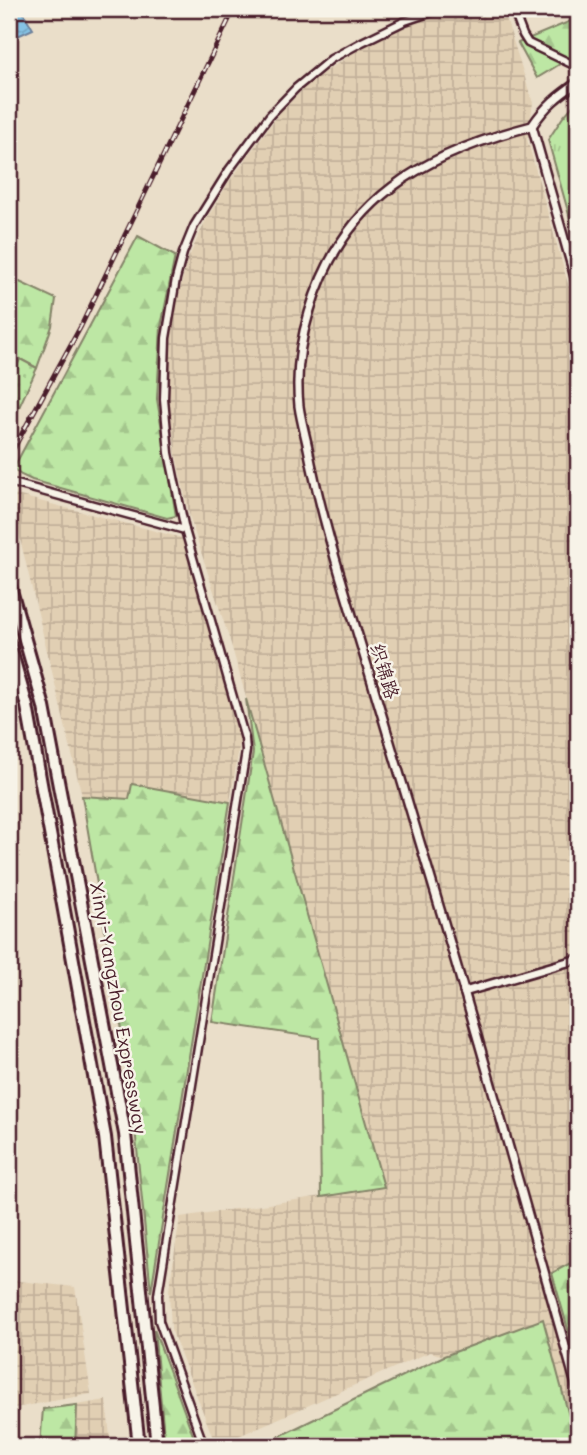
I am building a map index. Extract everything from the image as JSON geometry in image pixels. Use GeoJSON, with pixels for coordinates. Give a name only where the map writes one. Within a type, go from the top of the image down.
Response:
{"type":"FeatureCollection","features":[{"type":"Feature","properties":{"kind":"highway","name":"Xinyi-Yangzhou Expressway"},"geometry":{"type":"LineString","coordinates":[[9,583],[44,707],[125,1135],[156,1446]]}},
{"type":"Feature","properties":{"kind":"highway","name":"Xinyi-Yangzhou Expressway"},"geometry":{"type":"LineString","coordinates":[[9,643],[27,706],[105,1137],[139,1446]]}},
{"type":"Feature","properties":{"kind":"street"},"geometry":{"type":"LineString","coordinates":[[204,1446],[159,1321],[158,1294],[246,751],[243,730],[185,530],[169,453],[164,399],[166,338],[176,279],[194,226],[229,170],[270,115],[296,88],[331,59],[405,21],[441,9]]}},
{"type":"Feature","properties":{"kind":"street"},"geometry":{"type":"LineString","coordinates":[[513,9],[528,43],[578,67]]}},
{"type":"Feature","properties":{"kind":"street"},"geometry":{"type":"LineString","coordinates":[[578,82],[555,97],[532,126],[578,288]]}},
{"type":"Feature","properties":{"kind":"street","name":"织锦路"},"geometry":{"type":"LineString","coordinates":[[532,126],[460,148],[434,161],[394,185],[369,206],[343,237],[324,271],[308,314],[300,355],[299,406],[314,482],[578,1392]]}},
{"type":"Feature","properties":{"kind":"street"},"geometry":{"type":"LineString","coordinates":[[9,482],[185,530]]}},
{"type":"Feature","properties":{"kind":"street"},"geometry":{"type":"LineString","coordinates":[[464,992],[578,959]]}},
{"type":"Feature","properties":{"kind":"shaded area"},"geometry":{"type":"Polygon","coordinates":[[[459,9],[503,9],[533,103],[527,139],[578,319],[578,1446],[543,1319],[444,1356],[430,1352],[216,1446],[171,1329],[169,1290],[180,1217],[384,1187],[231,644],[190,518],[176,455],[168,392],[169,348],[175,310],[187,261],[205,222],[229,182],[281,111],[313,80],[365,45],[412,24],[459,9]]]}},
{"type":"Feature","properties":{"kind":"shaded area"},"geometry":{"type":"Polygon","coordinates":[[[9,493],[182,538],[240,742],[230,802],[132,784],[129,799],[82,796],[9,493]]]}},
{"type":"Feature","properties":{"kind":"shaded area"},"geometry":{"type":"Polygon","coordinates":[[[9,1280],[75,1287],[91,1394],[9,1409],[9,1280]]]}},
{"type":"Feature","properties":{"kind":"shaded area"},"geometry":{"type":"Polygon","coordinates":[[[106,1400],[111,1446],[75,1446],[77,1405],[106,1400]]]}},
{"type":"Feature","properties":{"kind":"green space"},"geometry":{"type":"Polygon","coordinates":[[[578,18],[578,53],[537,78],[518,43],[578,18]]]}},
{"type":"Feature","properties":{"kind":"green space"},"geometry":{"type":"Polygon","coordinates":[[[578,100],[578,247],[548,140],[578,100]]]}},
{"type":"Feature","properties":{"kind":"green space"},"geometry":{"type":"Polygon","coordinates":[[[138,236],[175,256],[161,327],[157,399],[176,516],[167,518],[32,480],[13,469],[138,236]]]}},
{"type":"Feature","properties":{"kind":"green space"},"geometry":{"type":"Polygon","coordinates":[[[9,277],[56,299],[52,326],[37,368],[20,359],[9,388],[9,277]]]}},
{"type":"Feature","properties":{"kind":"green space"},"geometry":{"type":"Polygon","coordinates":[[[20,359],[37,368],[9,429],[9,388],[20,359]]]}},
{"type":"Feature","properties":{"kind":"green space"},"geometry":{"type":"Polygon","coordinates":[[[246,699],[384,1187],[321,1197],[319,1038],[212,1022],[253,752],[246,699]]]}},
{"type":"Feature","properties":{"kind":"green space"},"geometry":{"type":"Polygon","coordinates":[[[132,784],[230,802],[151,1292],[130,1077],[82,796],[129,799],[132,784]]]}},
{"type":"Feature","properties":{"kind":"green space"},"geometry":{"type":"Polygon","coordinates":[[[578,1259],[578,1364],[552,1273],[578,1259]]]}},
{"type":"Feature","properties":{"kind":"green space"},"geometry":{"type":"Polygon","coordinates":[[[543,1319],[577,1446],[259,1446],[444,1356],[543,1319]]]}},
{"type":"Feature","properties":{"kind":"green space"},"geometry":{"type":"Polygon","coordinates":[[[154,1329],[197,1446],[165,1446],[154,1329]]]}},
{"type":"Feature","properties":{"kind":"green space"},"geometry":{"type":"Polygon","coordinates":[[[77,1405],[75,1446],[40,1446],[43,1409],[77,1405]]]}},
{"type":"Feature","properties":{"kind":"water"},"geometry":{"type":"Polygon","coordinates":[[[9,9],[21,9],[33,29],[9,40],[9,9]]]}},
{"type":"Feature","properties":{"kind":"railway"},"geometry":{"type":"LineString","coordinates":[[9,457],[81,326],[234,9]]}}]}
